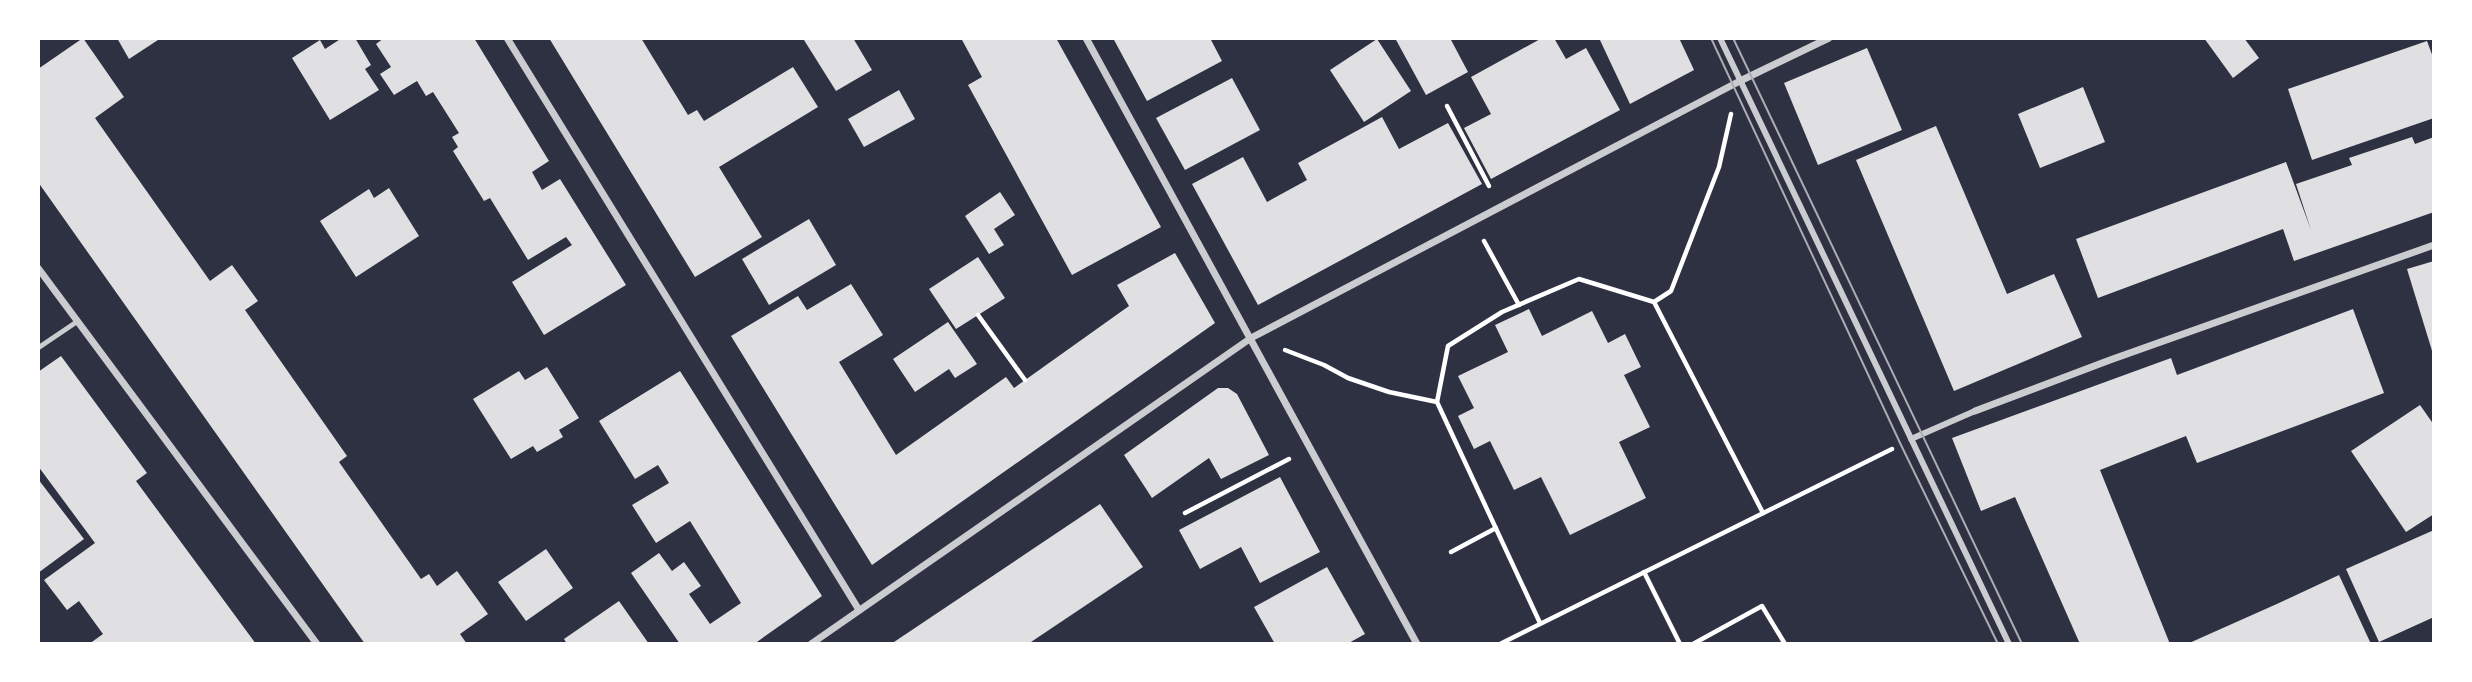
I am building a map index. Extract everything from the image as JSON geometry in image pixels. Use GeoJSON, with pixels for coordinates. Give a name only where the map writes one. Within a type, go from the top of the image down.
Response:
{"type":"FeatureCollection","features":[{"type":"Feature","properties":{"kind":"street"},"geometry":{"type":"LineString","coordinates":[[507,38],[859,610]]}},
{"type":"Feature","properties":{"kind":"street"},"geometry":{"type":"LineString","coordinates":[[1086,38],[1417,643]]}},
{"type":"Feature","properties":{"kind":"street"},"geometry":{"type":"LineString","coordinates":[[1720,38],[2009,643]]}},
{"type":"Feature","properties":{"kind":"street"},"geometry":{"type":"LineString","coordinates":[[811,643],[1251,338],[1740,81],[1829,38]]}},
{"type":"Feature","properties":{"kind":"street"},"geometry":{"type":"LineString","coordinates":[[1912,439],[1975,411],[2110,360],[2434,245]]}},
{"type":"Feature","properties":{"kind":"street"},"geometry":{"type":"LineString","coordinates":[[38,268],[317,643]]}},
{"type":"Feature","properties":{"kind":"lane"},"geometry":{"type":"LineString","coordinates":[[38,348],[78,321]]}},
{"type":"Feature","properties":{"kind":"path"},"geometry":{"type":"LineString","coordinates":[[1447,106],[1501,207]]}},
{"type":"Feature","properties":{"kind":"path"},"geometry":{"type":"LineString","coordinates":[[1654,302],[1671,290],[1719,167],[1733,106]]}},
{"type":"Feature","properties":{"kind":"path"},"geometry":{"type":"LineString","coordinates":[[1496,264],[1519,305]]}},
{"type":"Feature","properties":{"kind":"path"},"geometry":{"type":"LineString","coordinates":[[1540,623],[1437,402],[1448,346],[1502,312],[1579,279],[1654,302],[1763,513]]}},
{"type":"Feature","properties":{"kind":"path"},"geometry":{"type":"LineString","coordinates":[[978,315],[1025,380]]}},
{"type":"Feature","properties":{"kind":"path"},"geometry":{"type":"LineString","coordinates":[[1251,338],[1324,365],[1348,378],[1389,392],[1437,402]]}},
{"type":"Feature","properties":{"kind":"path"},"geometry":{"type":"LineString","coordinates":[[1500,643],[1912,439]]}},
{"type":"Feature","properties":{"kind":"path"},"geometry":{"type":"LineString","coordinates":[[1185,513],[1311,447]]}},
{"type":"Feature","properties":{"kind":"path"},"geometry":{"type":"LineString","coordinates":[[1451,552],[1496,528]]}},
{"type":"Feature","properties":{"kind":"path"},"geometry":{"type":"LineString","coordinates":[[1644,572],[1680,643]]}},
{"type":"Feature","properties":{"kind":"path"},"geometry":{"type":"LineString","coordinates":[[1693,643],[1762,606],[1785,643]]}},
{"type":"Feature","properties":{"kind":"building"},"geometry":{"type":"Polygon","coordinates":[[[83,38],[124,97],[95,118],[210,281],[232,265],[258,301],[245,310],[347,456],[339,462],[421,579],[429,574],[437,586],[457,571],[488,614],[460,634],[467,644],[365,644],[38,182],[38,69],[83,38]]]}},
{"type":"Feature","properties":{"kind":"building"},"geometry":{"type":"Polygon","coordinates":[[[117,38],[161,38],[129,59],[117,38]]]}},
{"type":"Feature","properties":{"kind":"building"},"geometry":{"type":"Polygon","coordinates":[[[342,38],[355,38],[371,65],[365,69],[379,90],[330,120],[292,58],[320,40],[325,49],[342,38]]]}},
{"type":"Feature","properties":{"kind":"building"},"geometry":{"type":"Polygon","coordinates":[[[384,38],[474,38],[549,161],[532,172],[542,190],[560,179],[626,285],[544,335],[512,282],[572,245],[566,237],[528,260],[490,198],[484,201],[453,151],[458,147],[452,137],[459,133],[433,92],[426,96],[417,81],[394,95],[380,74],[391,67],[376,44],[384,38]]]}},
{"type":"Feature","properties":{"kind":"building"},"geometry":{"type":"Polygon","coordinates":[[[549,38],[641,38],[688,115],[697,110],[704,121],[793,67],[818,107],[719,167],[762,237],[695,277],[549,38]]]}},
{"type":"Feature","properties":{"kind":"building"},"geometry":{"type":"Polygon","coordinates":[[[853,38],[872,70],[836,91],[804,40],[853,38]]]}},
{"type":"Feature","properties":{"kind":"building"},"geometry":{"type":"Polygon","coordinates":[[[961,38],[1056,38],[1161,227],[1072,275],[968,85],[982,77],[961,38]]]}},
{"type":"Feature","properties":{"kind":"building"},"geometry":{"type":"Polygon","coordinates":[[[1113,38],[1210,38],[1222,61],[1147,101],[1113,38]]]}},
{"type":"Feature","properties":{"kind":"building"},"geometry":{"type":"Polygon","coordinates":[[[1395,38],[1450,38],[1468,72],[1426,95],[1395,38]]]}},
{"type":"Feature","properties":{"kind":"building"},"geometry":{"type":"Polygon","coordinates":[[[1542,38],[1554,38],[1566,59],[1586,48],[1620,110],[1491,179],[1464,128],[1491,114],[1471,77],[1542,38]]]}},
{"type":"Feature","properties":{"kind":"building"},"geometry":{"type":"Polygon","coordinates":[[[1599,38],[1679,38],[1694,70],[1630,104],[1599,38]]]}},
{"type":"Feature","properties":{"kind":"building"},"geometry":{"type":"Polygon","coordinates":[[[2204,38],[2244,38],[2259,58],[2233,78],[2204,38]]]}},
{"type":"Feature","properties":{"kind":"building"},"geometry":{"type":"Polygon","coordinates":[[[1377,39],[1411,91],[1364,122],[1330,70],[1377,39]]]}},
{"type":"Feature","properties":{"kind":"building"},"geometry":{"type":"Polygon","coordinates":[[[2427,41],[2434,60],[2434,118],[2312,160],[2288,89],[2427,41]]]}},
{"type":"Feature","properties":{"kind":"building"},"geometry":{"type":"Polygon","coordinates":[[[1867,48],[1902,130],[1818,165],[1784,83],[1867,48]]]}},
{"type":"Feature","properties":{"kind":"building"},"geometry":{"type":"Polygon","coordinates":[[[1232,78],[1260,130],[1185,170],[1156,118],[1232,78]]]}},
{"type":"Feature","properties":{"kind":"building"},"geometry":{"type":"Polygon","coordinates":[[[2083,87],[2105,142],[2040,168],[2018,114],[2083,87]]]}},
{"type":"Feature","properties":{"kind":"building"},"geometry":{"type":"Polygon","coordinates":[[[899,90],[915,119],[864,147],[848,119],[899,90]]]}},
{"type":"Feature","properties":{"kind":"building"},"geometry":{"type":"Polygon","coordinates":[[[1382,117],[1399,149],[1448,123],[1482,184],[1258,305],[1192,184],[1243,157],[1267,202],[1307,180],[1298,163],[1382,117]]]}},
{"type":"Feature","properties":{"kind":"building"},"geometry":{"type":"Polygon","coordinates":[[[1936,126],[2007,294],[2054,274],[2082,337],[1954,391],[1856,160],[1936,126]]]}},
{"type":"Feature","properties":{"kind":"building"},"geometry":{"type":"Polygon","coordinates":[[[2412,137],[2415,144],[2434,137],[2434,212],[2294,261],[2283,229],[2098,298],[2076,239],[2286,162],[2311,230],[2296,184],[2352,165],[2349,158],[2412,137]]]}},
{"type":"Feature","properties":{"kind":"building"},"geometry":{"type":"Polygon","coordinates":[[[389,188],[419,236],[356,277],[320,221],[369,189],[374,198],[389,188]]]}},
{"type":"Feature","properties":{"kind":"building"},"geometry":{"type":"Polygon","coordinates":[[[1000,192],[1015,215],[994,229],[1004,245],[989,254],[965,216],[1000,192]]]}},
{"type":"Feature","properties":{"kind":"building"},"geometry":{"type":"Polygon","coordinates":[[[809,219],[836,265],[769,305],[742,259],[809,219]]]}},
{"type":"Feature","properties":{"kind":"building"},"geometry":{"type":"Polygon","coordinates":[[[1175,253],[1215,323],[872,565],[731,336],[798,296],[807,310],[851,284],[883,335],[839,362],[896,455],[1006,377],[1014,388],[1129,306],[1117,285],[1175,253]]]}},
{"type":"Feature","properties":{"kind":"building"},"geometry":{"type":"Polygon","coordinates":[[[978,257],[1005,298],[956,329],[929,289],[978,257]]]}},
{"type":"Feature","properties":{"kind":"building"},"geometry":{"type":"Polygon","coordinates":[[[2434,261],[2434,354],[2433,354],[2407,269],[2434,261]]]}},
{"type":"Feature","properties":{"kind":"building"},"geometry":{"type":"Polygon","coordinates":[[[1529,309],[1542,336],[1592,311],[1608,343],[1625,334],[1641,367],[1624,375],[1650,427],[1619,442],[1646,498],[1570,535],[1541,477],[1514,490],[1490,441],[1474,449],[1458,416],[1474,408],[1458,376],[1508,352],[1495,325],[1529,309]]]}},
{"type":"Feature","properties":{"kind":"building"},"geometry":{"type":"Polygon","coordinates":[[[2353,309],[2384,393],[2197,463],[2186,436],[2100,470],[2170,644],[2080,644],[2015,497],[1981,511],[1952,438],[2171,358],[2177,375],[2353,309]]]}},
{"type":"Feature","properties":{"kind":"building"},"geometry":{"type":"Polygon","coordinates":[[[948,322],[977,364],[955,378],[949,369],[915,392],[893,359],[948,322]]]}},
{"type":"Feature","properties":{"kind":"building"},"geometry":{"type":"Polygon","coordinates":[[[61,356],[147,473],[136,481],[256,644],[89,644],[103,634],[79,601],[67,610],[44,580],[95,543],[38,466],[38,372],[61,356]]]}},
{"type":"Feature","properties":{"kind":"building"},"geometry":{"type":"Polygon","coordinates":[[[547,367],[579,418],[559,430],[563,437],[537,452],[533,446],[511,459],[473,399],[519,371],[525,380],[547,367]]]}},
{"type":"Feature","properties":{"kind":"building"},"geometry":{"type":"Polygon","coordinates":[[[680,371],[822,596],[754,644],[680,644],[631,573],[659,553],[672,571],[684,562],[701,586],[689,594],[710,624],[741,603],[690,521],[656,543],[632,505],[669,483],[658,465],[635,479],[599,421],[680,371]]]}},
{"type":"Feature","properties":{"kind":"building"},"geometry":{"type":"Polygon","coordinates":[[[1218,388],[1228,388],[1237,394],[1269,455],[1221,479],[1209,458],[1152,498],[1124,455],[1218,388]]]}},
{"type":"Feature","properties":{"kind":"building"},"geometry":{"type":"Polygon","coordinates":[[[2420,405],[2434,425],[2434,514],[2406,532],[2351,451],[2420,405]]]}},
{"type":"Feature","properties":{"kind":"building"},"geometry":{"type":"Polygon","coordinates":[[[1280,477],[1320,552],[1260,583],[1241,547],[1200,569],[1179,530],[1280,477]]]}},
{"type":"Feature","properties":{"kind":"building"},"geometry":{"type":"Polygon","coordinates":[[[38,479],[84,539],[38,573],[38,479]]]}},
{"type":"Feature","properties":{"kind":"building"},"geometry":{"type":"Polygon","coordinates":[[[1100,504],[1143,567],[1028,644],[891,644],[1100,504]]]}},
{"type":"Feature","properties":{"kind":"building"},"geometry":{"type":"Polygon","coordinates":[[[2434,530],[2434,617],[2379,642],[2346,569],[2434,530]]]}},
{"type":"Feature","properties":{"kind":"building"},"geometry":{"type":"Polygon","coordinates":[[[546,549],[573,588],[526,621],[498,582],[546,549]]]}},
{"type":"Feature","properties":{"kind":"building"},"geometry":{"type":"Polygon","coordinates":[[[1327,567],[1365,634],[1347,644],[1275,644],[1254,607],[1327,567]]]}},
{"type":"Feature","properties":{"kind":"building"},"geometry":{"type":"Polygon","coordinates":[[[2339,575],[2371,644],[2187,644],[2279,603],[2339,575]]]}},
{"type":"Feature","properties":{"kind":"building"},"geometry":{"type":"Polygon","coordinates":[[[619,601],[649,644],[567,644],[564,639],[619,601]]]}},
{"type":"Feature","properties":{"kind":"tram line"},"geometry":{"type":"LineString","coordinates":[[1711,38],[1901,445],[1998,644]]}},
{"type":"Feature","properties":{"kind":"tram line"},"geometry":{"type":"LineString","coordinates":[[1733,38],[2022,644]]}}]}
